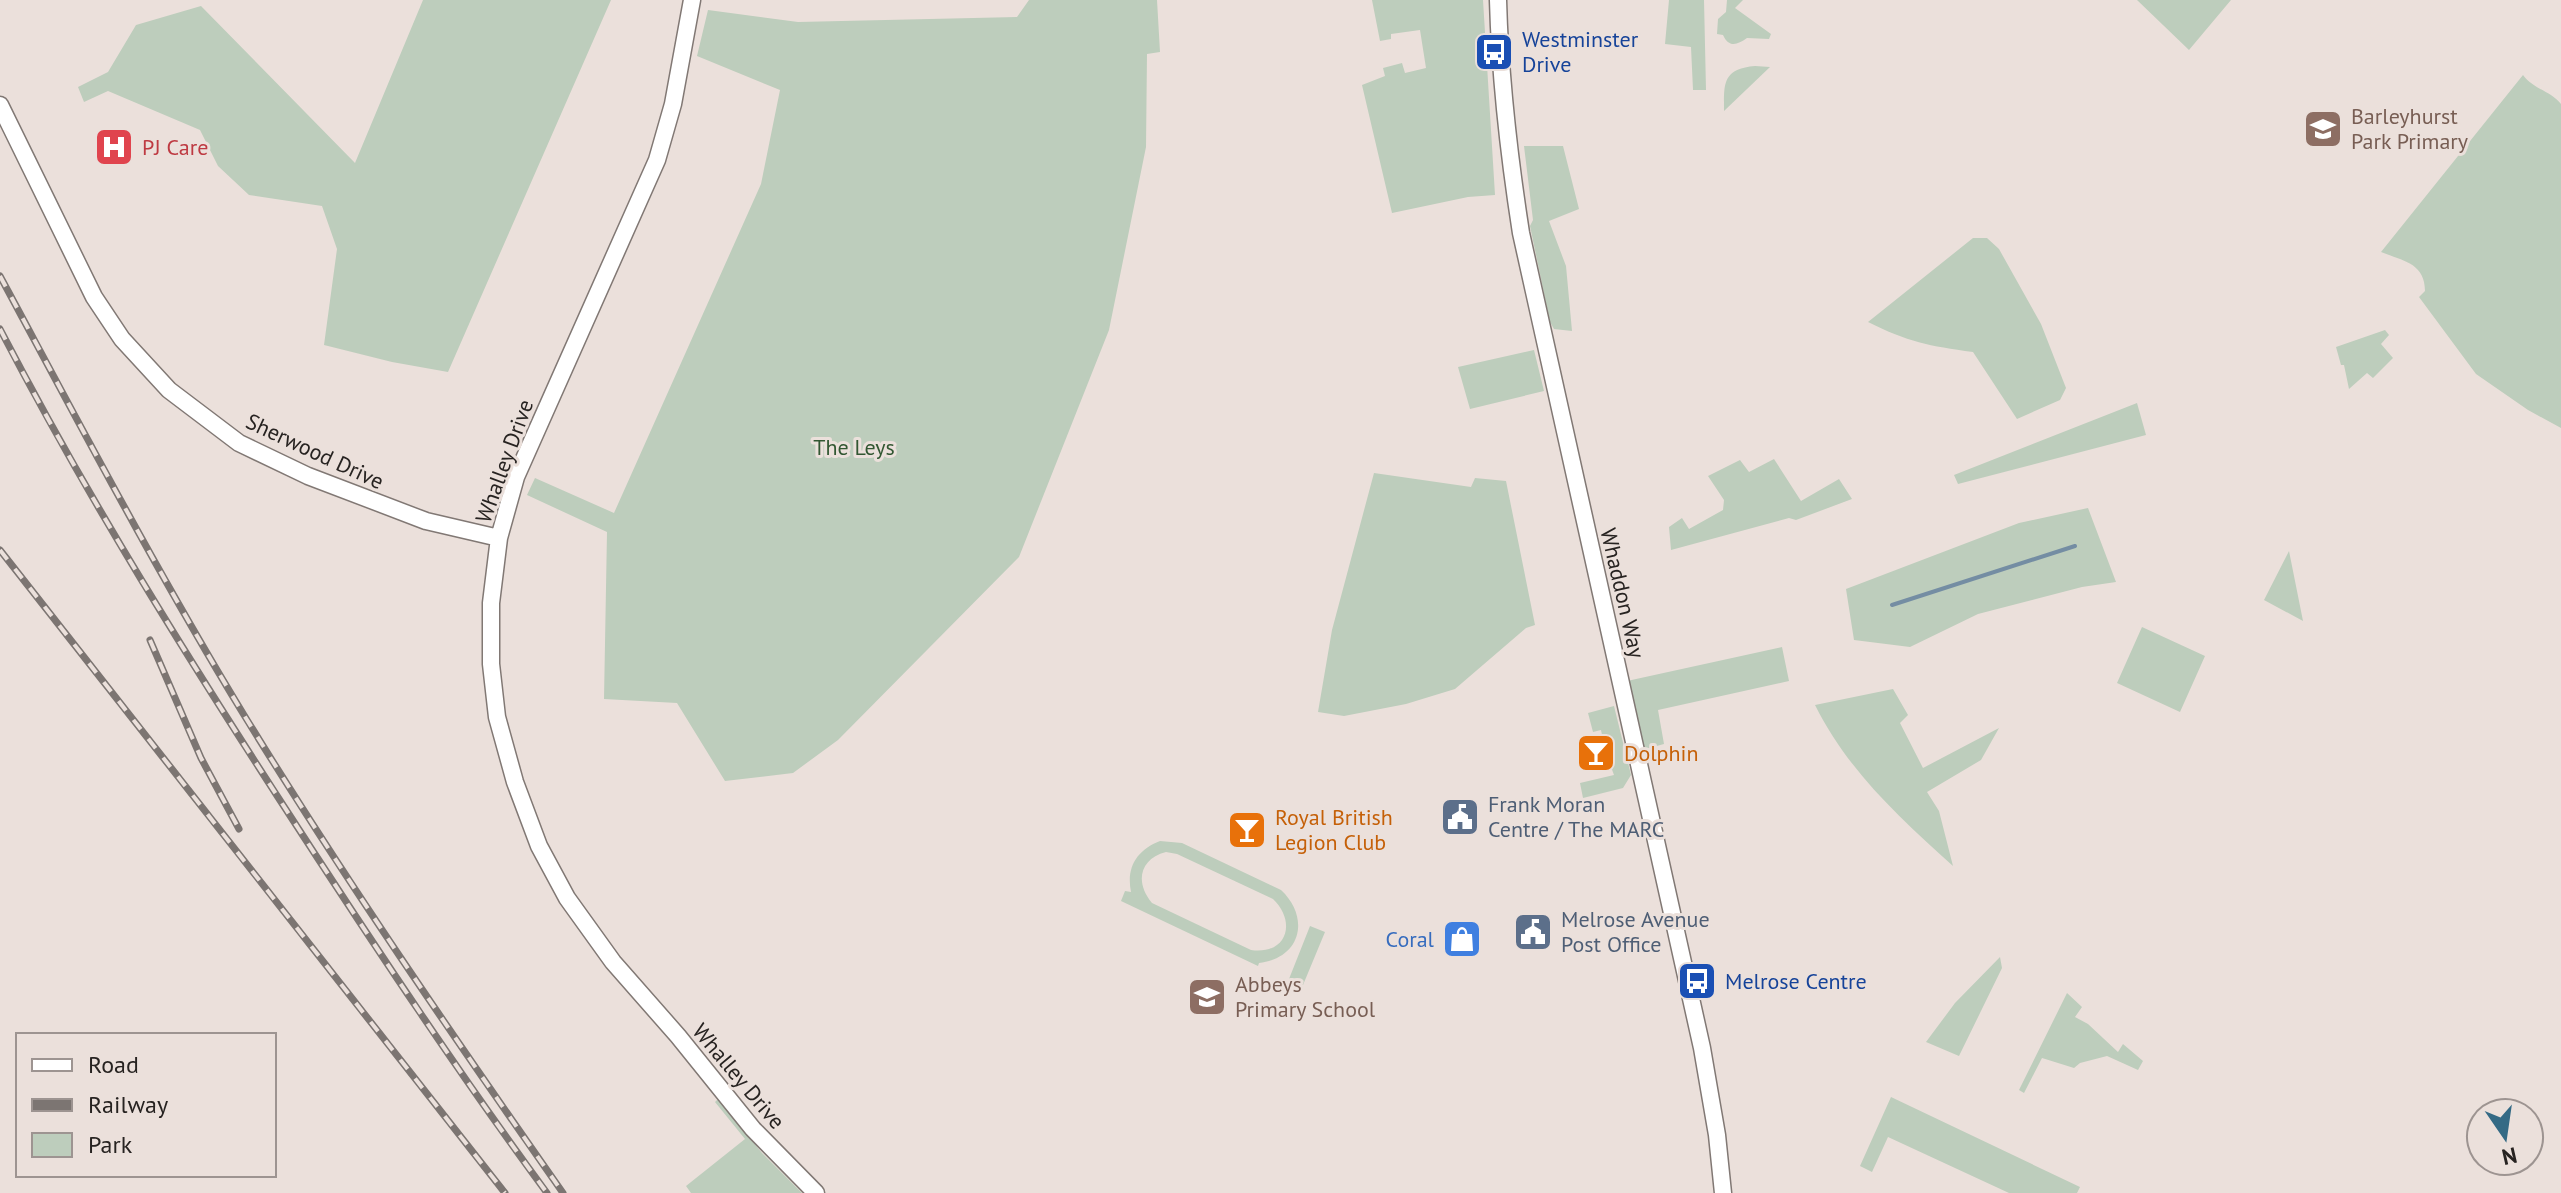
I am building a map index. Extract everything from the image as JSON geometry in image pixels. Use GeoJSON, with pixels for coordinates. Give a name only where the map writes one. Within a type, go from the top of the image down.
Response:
{"type":"FeatureCollection","features":[{"type":"Feature","properties":{"kind":"street","name":"Whalley Drive"},"geometry":{"type":"LineString","coordinates":[[692,0],[673,104],[657,160],[516,477],[499,538],[491,603],[491,664],[497,717],[515,782],[539,846],[567,898],[589,932],[753,1129],[816,1193]]}},
{"type":"Feature","properties":{"kind":"street","name":"Whaddon Way"},"geometry":{"type":"LineString","coordinates":[[1498,0],[1499,53],[1521,233],[1702,1048],[1723,1193]]}},
{"type":"Feature","properties":{"kind":"street","name":"Sherwood Drive"},"geometry":{"type":"LineString","coordinates":[[0,105],[94,297],[122,339],[169,390],[239,443],[308,476],[426,521],[499,538]]}},
{"type":"Feature","properties":{"kind":"green space"},"geometry":{"type":"Polygon","coordinates":[[[423,0],[611,0],[448,372],[324,345],[337,249],[322,206],[249,195],[218,166],[200,130],[108,91],[84,102],[78,87],[108,72],[136,25],[201,6],[355,163],[423,0]]]}},
{"type":"Feature","properties":{"kind":"green space","name":"The Leys"},"geometry":{"type":"Polygon","coordinates":[[[1029,0],[1157,0],[1160,52],[1147,54],[1146,147],[1109,330],[1019,557],[838,740],[793,773],[725,781],[677,703],[604,699],[607,532],[527,495],[535,478],[614,513],[761,184],[780,90],[697,56],[708,10],[798,22],[1017,17],[1029,0]]]}},
{"type":"Feature","properties":{"kind":"green space"},"geometry":{"type":"Polygon","coordinates":[[[1372,0],[1483,0],[1495,195],[1468,197],[1392,213],[1362,85],[1385,76],[1383,68],[1402,63],[1405,73],[1426,68],[1420,30],[1391,34],[1391,39],[1380,41],[1372,0]]]}},
{"type":"Feature","properties":{"kind":"green space"},"geometry":{"type":"Polygon","coordinates":[[[1669,0],[1704,0],[1706,90],[1693,90],[1691,47],[1665,44],[1669,0]]]}},
{"type":"Feature","properties":{"kind":"green space"},"geometry":{"type":"Polygon","coordinates":[[[1727,0],[1743,0],[1735,8],[1771,34],[1769,39],[1747,38],[1734,44],[1717,34],[1718,19],[1726,12],[1727,0]]]}},
{"type":"Feature","properties":{"kind":"green space"},"geometry":{"type":"Polygon","coordinates":[[[2137,0],[2231,0],[2189,50],[2137,0]]]}},
{"type":"Feature","properties":{"kind":"green space"},"geometry":{"type":"Polygon","coordinates":[[[1755,66],[1770,67],[1724,111],[1725,86],[1731,74],[1755,66]]]}},
{"type":"Feature","properties":{"kind":"green space"},"geometry":{"type":"Polygon","coordinates":[[[2523,75],[2561,104],[2561,428],[2528,410],[2476,374],[2419,297],[2425,291],[2421,274],[2411,264],[2381,252],[2523,75]]]}},
{"type":"Feature","properties":{"kind":"green space"},"geometry":{"type":"Polygon","coordinates":[[[1524,146],[1563,146],[1579,209],[1549,221],[1566,266],[1572,331],[1554,329],[1550,322],[1530,226],[1533,220],[1524,146]]]}},
{"type":"Feature","properties":{"kind":"green space"},"geometry":{"type":"Polygon","coordinates":[[[1973,238],[1987,238],[1999,249],[2041,324],[2066,388],[2060,400],[2017,419],[1973,352],[1919,342],[1868,322],[1973,238]]]}},
{"type":"Feature","properties":{"kind":"green space"},"geometry":{"type":"Polygon","coordinates":[[[2385,330],[2389,335],[2381,344],[2393,358],[2373,378],[2367,373],[2349,389],[2336,347],[2385,330]]]}},
{"type":"Feature","properties":{"kind":"green space"},"geometry":{"type":"Polygon","coordinates":[[[1534,350],[1544,391],[1470,409],[1458,367],[1534,350]]]}},
{"type":"Feature","properties":{"kind":"green space"},"geometry":{"type":"Polygon","coordinates":[[[2137,403],[2146,435],[1958,484],[1954,475],[2137,403]]]}},
{"type":"Feature","properties":{"kind":"green space"},"geometry":{"type":"Polygon","coordinates":[[[1774,459],[1801,501],[1839,479],[1852,499],[1796,520],[1789,518],[1671,550],[1669,527],[1682,518],[1689,529],[1723,510],[1724,500],[1708,476],[1740,460],[1749,472],[1774,459]]]}},
{"type":"Feature","properties":{"kind":"green space"},"geometry":{"type":"Polygon","coordinates":[[[1374,473],[1471,487],[1475,478],[1506,481],[1535,625],[1526,628],[1455,689],[1406,704],[1344,716],[1318,712],[1332,630],[1374,473]]]}},
{"type":"Feature","properties":{"kind":"green space"},"geometry":{"type":"Polygon","coordinates":[[[2088,508],[2116,582],[2082,587],[1978,614],[1910,647],[1854,640],[1846,589],[2019,523],[2088,508]]]}},
{"type":"Feature","properties":{"kind":"green space"},"geometry":{"type":"Polygon","coordinates":[[[2289,551],[2303,621],[2264,600],[2289,551]]]}},
{"type":"Feature","properties":{"kind":"green space"},"geometry":{"type":"Polygon","coordinates":[[[2142,627],[2205,656],[2180,712],[2117,683],[2142,627]]]}},
{"type":"Feature","properties":{"kind":"green space"},"geometry":{"type":"Polygon","coordinates":[[[1782,647],[1789,681],[1658,710],[1664,744],[1642,750],[1627,681],[1782,647]]]}},
{"type":"Feature","properties":{"kind":"green space"},"geometry":{"type":"Polygon","coordinates":[[[1893,689],[1908,715],[1900,723],[1923,768],[1999,728],[1981,760],[1927,792],[1939,811],[1953,866],[1876,792],[1843,751],[1815,705],[1893,689]]]}},
{"type":"Feature","properties":{"kind":"green space"},"geometry":{"type":"Polygon","coordinates":[[[1614,706],[1631,775],[1623,788],[1583,798],[1580,783],[1614,775],[1604,748],[1609,746],[1607,734],[1602,735],[1601,730],[1593,732],[1588,713],[1614,706]]]}},
{"type":"Feature","properties":{"kind":"green space"},"geometry":{"type":"Polygon","coordinates":[[[1160,841],[1182,843],[1281,890],[1296,912],[1297,935],[1293,945],[1285,953],[1258,966],[1121,901],[1125,891],[1131,892],[1130,875],[1135,860],[1160,841]],[[1166,852],[1157,855],[1145,866],[1143,888],[1152,903],[1251,950],[1263,950],[1280,942],[1286,927],[1285,917],[1273,899],[1177,854],[1166,852]]]}},
{"type":"Feature","properties":{"kind":"green space"},"geometry":{"type":"Polygon","coordinates":[[[1310,926],[1325,932],[1303,985],[1289,979],[1310,926]]]}},
{"type":"Feature","properties":{"kind":"green space"},"geometry":{"type":"Polygon","coordinates":[[[2000,957],[2002,968],[1959,1056],[1926,1042],[1955,1003],[2000,957]]]}},
{"type":"Feature","properties":{"kind":"green space"},"geometry":{"type":"Polygon","coordinates":[[[2067,993],[2082,1007],[2075,1017],[2088,1024],[2118,1052],[2123,1044],[2143,1061],[2138,1070],[2107,1056],[2080,1063],[2074,1068],[2042,1058],[2024,1093],[2019,1090],[2067,993]]]}},
{"type":"Feature","properties":{"kind":"green space"},"geometry":{"type":"Polygon","coordinates":[[[1891,1097],[2080,1187],[2077,1193],[2009,1193],[1888,1137],[1872,1172],[1860,1166],[1891,1097]]]}},
{"type":"Feature","properties":{"kind":"green space"},"geometry":{"type":"Polygon","coordinates":[[[718,1099],[762,1153],[802,1193],[691,1193],[686,1186],[745,1139],[715,1102],[718,1099]]]}},
{"type":"Feature","properties":{"kind":"waterway"},"geometry":{"type":"LineString","coordinates":[[1892,605],[2075,546]]}},
{"type":"Feature","properties":{"kind":"railway"},"geometry":{"type":"LineString","coordinates":[[0,276],[149,552],[244,715],[400,956],[563,1193]]}},
{"type":"Feature","properties":{"kind":"railway"},"geometry":{"type":"LineString","coordinates":[[0,329],[105,519],[219,705],[420,1012],[547,1193]]}},
{"type":"Feature","properties":{"kind":"railway"},"geometry":{"type":"LineString","coordinates":[[0,550],[505,1193]]}},
{"type":"Feature","properties":{"kind":"railway"},"geometry":{"type":"LineString","coordinates":[[150,640],[201,758],[239,829]]}},
{"type":"Feature","properties":{"kind":"place","name":"Westminster Drive"},"geometry":{"type":"Point","coordinates":[1494,52]}},
{"type":"Feature","properties":{"kind":"place","name":"Barleyhurst Park Primary"},"geometry":{"type":"Point","coordinates":[2323,129]}},
{"type":"Feature","properties":{"kind":"place","name":"PJ Care"},"geometry":{"type":"Point","coordinates":[114,147]}},
{"type":"Feature","properties":{"kind":"place","name":"Dolphin"},"geometry":{"type":"Point","coordinates":[1596,753]}},
{"type":"Feature","properties":{"kind":"place","name":"Frank Moran Centre / The MARC"},"geometry":{"type":"Point","coordinates":[1460,817]}},
{"type":"Feature","properties":{"kind":"place","name":"Royal British Legion Club"},"geometry":{"type":"Point","coordinates":[1247,830]}},
{"type":"Feature","properties":{"kind":"place","name":"Melrose Avenue Post Office"},"geometry":{"type":"Point","coordinates":[1533,932]}},
{"type":"Feature","properties":{"kind":"place","name":"Coral"},"geometry":{"type":"Point","coordinates":[1462,939]}},
{"type":"Feature","properties":{"kind":"place","name":"Melrose Centre"},"geometry":{"type":"Point","coordinates":[1697,981]}},
{"type":"Feature","properties":{"kind":"place","name":"Abbeys Primary School"},"geometry":{"type":"Point","coordinates":[1207,997]}}]}
